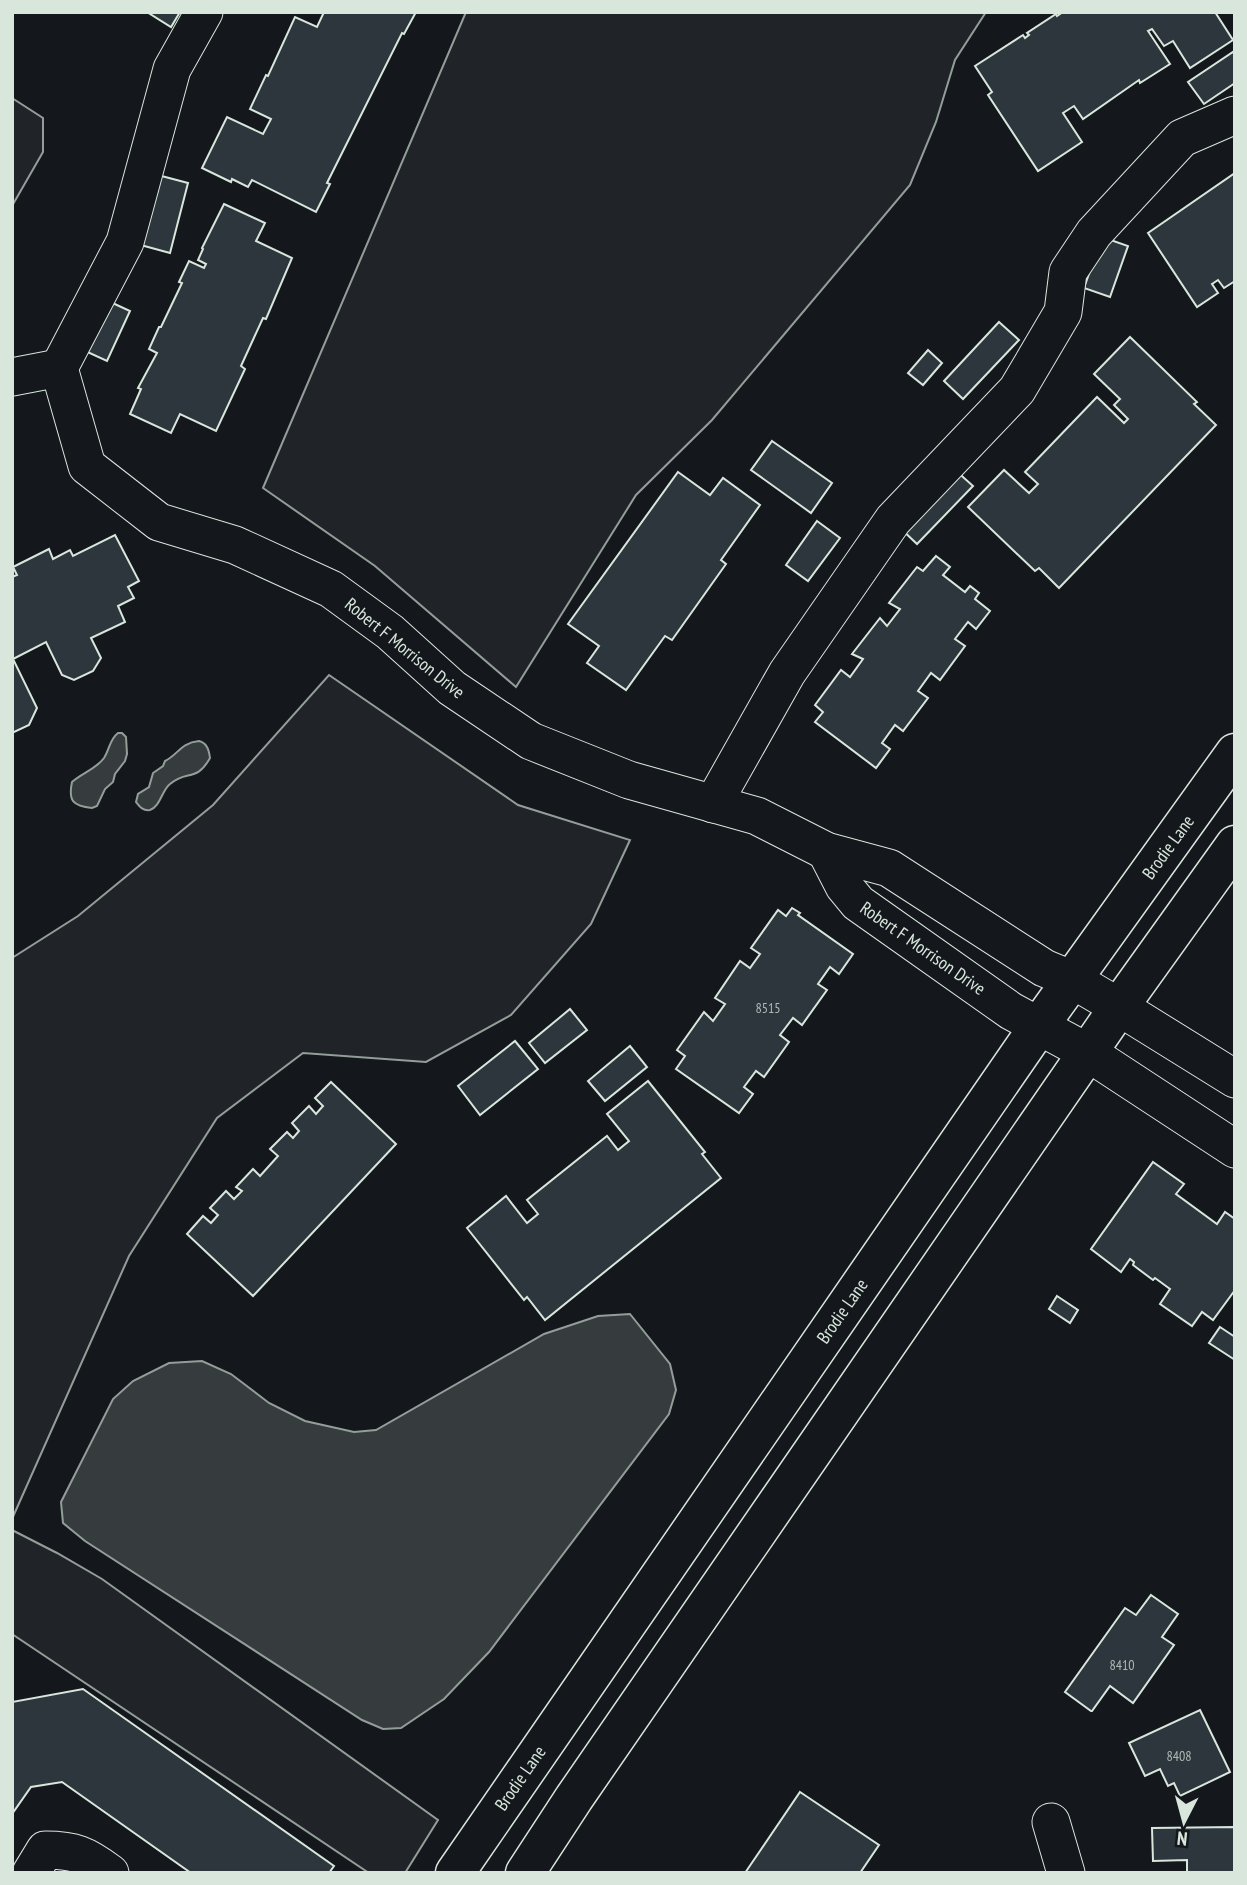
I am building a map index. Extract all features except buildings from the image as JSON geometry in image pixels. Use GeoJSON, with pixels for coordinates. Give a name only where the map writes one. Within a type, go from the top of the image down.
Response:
{"type":"FeatureCollection","features":[{"type":"Feature","properties":{"kind":"main road","name":"Brodie Lane"},"geometry":{"type":"LineString","coordinates":[[455,1873],[1039,1026],[1235,753]]}},
{"type":"Feature","properties":{"kind":"main road"},"geometry":{"type":"LineString","coordinates":[[525,1873],[1087,1052],[1235,845]]}},
{"type":"Feature","properties":{"kind":"street"},"geometry":{"type":"LineString","coordinates":[[12,377],[59,368],[125,242],[172,69],[204,12]]}},
{"type":"Feature","properties":{"kind":"street"},"geometry":{"type":"LineString","coordinates":[[713,804],[788,673],[894,520],[1017,390],[1063,312],[1068,272],[1094,233],[1182,138],[1235,115]]}},
{"type":"Feature","properties":{"kind":"street","name":"Robert F Morrison Drive"},"geometry":{"type":"LineString","coordinates":[[59,368],[87,466],[159,522],[235,545],[331,589],[390,632],[452,688],[531,741],[629,780],[757,816],[826,851],[889,868],[1044,968],[1073,980],[1235,1079]]}},
{"type":"Feature","properties":{"kind":"street","name":"Robert F Morrison Drive"},"geometry":{"type":"LineString","coordinates":[[826,851],[844,886],[858,903],[1011,1010],[1087,1052],[1235,1149]]}},
{"type":"Feature","properties":{"kind":"street"},"geometry":{"type":"LineString","coordinates":[[1051,1822],[1066,1873]]}},
{"type":"Feature","properties":{"kind":"street"},"geometry":{"type":"LineString","coordinates":[[32,1873],[45,1850],[66,1850],[91,1858],[110,1873]]}},
{"type":"Feature","properties":{"kind":"shaded area"},"geometry":{"type":"Polygon","coordinates":[[[466,12],[986,12],[955,60],[936,122],[910,185],[712,420],[636,495],[516,687],[375,566],[263,488],[466,12]]]}},
{"type":"Feature","properties":{"kind":"shaded area"},"geometry":{"type":"Polygon","coordinates":[[[12,98],[43,118],[43,152],[12,206],[12,98]]]}},
{"type":"Feature","properties":{"kind":"shaded area"},"geometry":{"type":"Polygon","coordinates":[[[329,675],[518,805],[630,840],[591,924],[511,1015],[426,1062],[303,1053],[217,1118],[129,1256],[12,1519],[12,958],[78,916],[213,805],[329,675]]]}},
{"type":"Feature","properties":{"kind":"shaded area"},"geometry":{"type":"Polygon","coordinates":[[[118,733],[126,737],[127,754],[113,782],[105,789],[97,806],[92,808],[76,804],[71,794],[72,782],[101,762],[118,733]]]}},
{"type":"Feature","properties":{"kind":"shaded area"},"geometry":{"type":"Polygon","coordinates":[[[199,741],[206,745],[209,752],[210,758],[205,766],[200,771],[170,784],[159,802],[150,810],[140,807],[136,802],[138,794],[149,787],[153,773],[184,746],[199,741]]]}},
{"type":"Feature","properties":{"kind":"shaded area"},"geometry":{"type":"Polygon","coordinates":[[[630,1314],[670,1364],[676,1390],[669,1414],[489,1652],[444,1699],[401,1728],[383,1729],[362,1720],[85,1541],[63,1523],[61,1502],[113,1399],[133,1381],[169,1363],[202,1361],[231,1374],[269,1403],[305,1421],[354,1432],[376,1430],[544,1334],[598,1316],[630,1314]]]}},
{"type":"Feature","properties":{"kind":"shaded area"},"geometry":{"type":"Polygon","coordinates":[[[12,1530],[102,1579],[438,1820],[405,1873],[369,1873],[12,1634],[12,1530]]]}}]}
